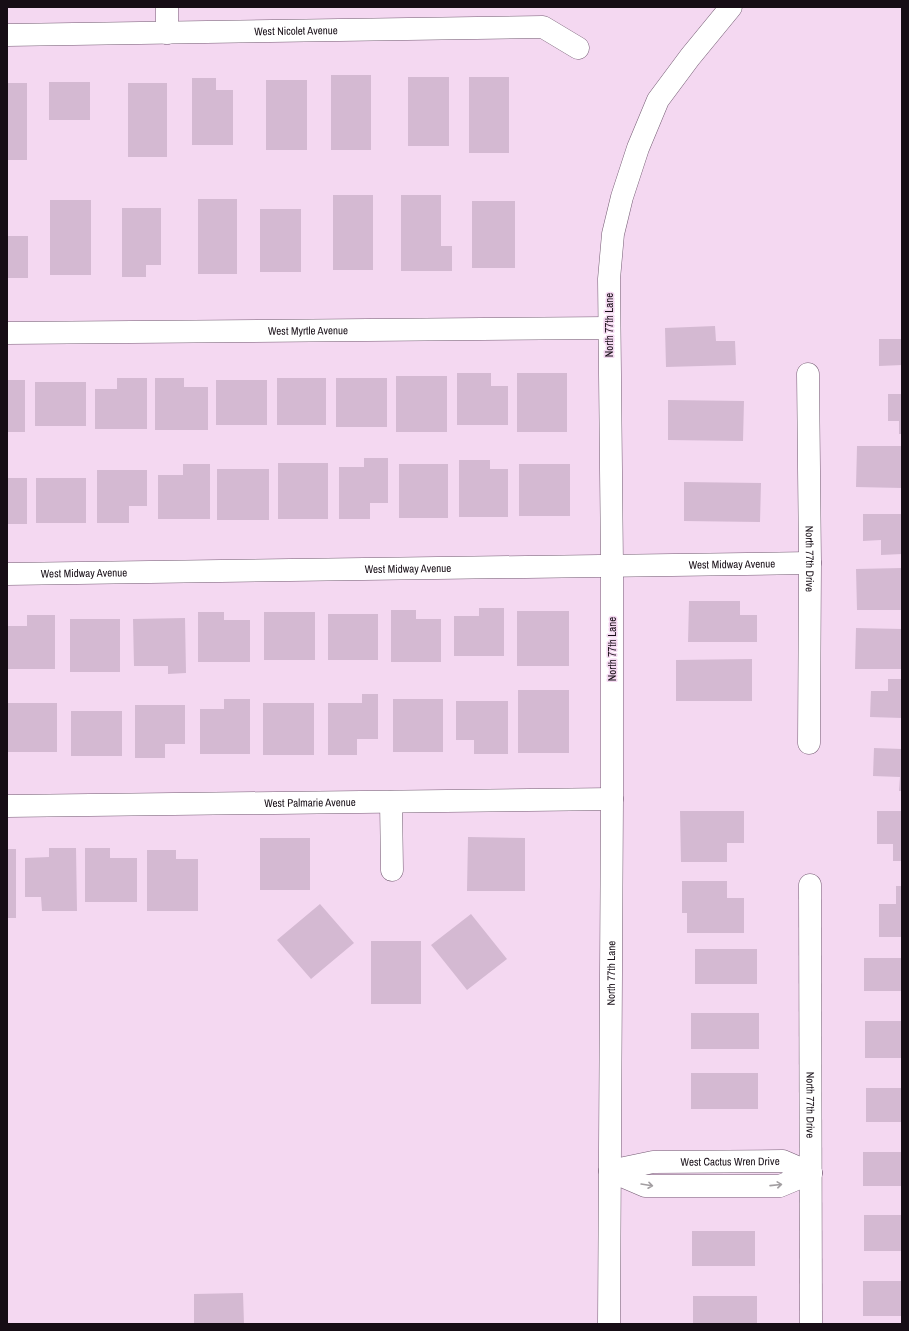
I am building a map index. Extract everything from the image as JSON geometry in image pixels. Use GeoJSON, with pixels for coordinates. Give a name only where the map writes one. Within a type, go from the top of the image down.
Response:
{"type":"FeatureCollection","features":[{"type":"Feature","properties":{"kind":"street"},"geometry":{"type":"LineString","coordinates":[[166,7],[167,32]]}},
{"type":"Feature","properties":{"kind":"street","name":"North 77th Lane"},"geometry":{"type":"LineString","coordinates":[[609,1324],[612,565],[609,279],[613,234],[622,197],[638,148],[658,100],[690,57],[731,7]]}},
{"type":"Feature","properties":{"kind":"street","name":"West Nicolet Avenue"},"geometry":{"type":"LineString","coordinates":[[7,35],[543,27],[578,48]]}},
{"type":"Feature","properties":{"kind":"street","name":"West Myrtle Avenue"},"geometry":{"type":"LineString","coordinates":[[7,333],[609,328]]}},
{"type":"Feature","properties":{"kind":"street","name":"North 77th Drive"},"geometry":{"type":"LineString","coordinates":[[808,374],[810,563],[809,743]]}},
{"type":"Feature","properties":{"kind":"street","name":"West Midway Avenue"},"geometry":{"type":"LineString","coordinates":[[7,574],[810,563]]}},
{"type":"Feature","properties":{"kind":"street","name":"West Palmarie Avenue"},"geometry":{"type":"LineString","coordinates":[[7,806],[612,799]]}},
{"type":"Feature","properties":{"kind":"street"},"geometry":{"type":"LineString","coordinates":[[391,802],[392,870]]}},
{"type":"Feature","properties":{"kind":"street","name":"North 77th Drive"},"geometry":{"type":"LineString","coordinates":[[810,886],[811,1324]]}},
{"type":"Feature","properties":{"kind":"street","name":"West Cactus Wren Drive"},"geometry":{"type":"LineString","coordinates":[[610,1172],[653,1162],[783,1161],[811,1173]]}},
{"type":"Feature","properties":{"kind":"building"},"geometry":{"type":"Polygon","coordinates":[[[331,75],[371,75],[371,150],[331,150],[331,75]]]}},
{"type":"Feature","properties":{"kind":"building"},"geometry":{"type":"Polygon","coordinates":[[[408,77],[449,77],[449,146],[408,146],[408,77]]]}},
{"type":"Feature","properties":{"kind":"building"},"geometry":{"type":"Polygon","coordinates":[[[469,77],[509,77],[509,153],[469,153],[469,77]]]}},
{"type":"Feature","properties":{"kind":"building"},"geometry":{"type":"Polygon","coordinates":[[[192,78],[216,78],[216,90],[233,90],[233,145],[192,145],[192,78]]]}},
{"type":"Feature","properties":{"kind":"building"},"geometry":{"type":"Polygon","coordinates":[[[266,80],[307,80],[307,150],[266,150],[266,80]]]}},
{"type":"Feature","properties":{"kind":"building"},"geometry":{"type":"Polygon","coordinates":[[[49,82],[90,82],[90,120],[49,120],[49,82]]]}},
{"type":"Feature","properties":{"kind":"building"},"geometry":{"type":"Polygon","coordinates":[[[7,83],[27,83],[27,160],[7,160],[7,83]]]}},
{"type":"Feature","properties":{"kind":"building"},"geometry":{"type":"Polygon","coordinates":[[[128,83],[167,83],[167,157],[128,157],[128,83]]]}},
{"type":"Feature","properties":{"kind":"building"},"geometry":{"type":"Polygon","coordinates":[[[333,195],[373,195],[373,270],[333,270],[333,195]]]}},
{"type":"Feature","properties":{"kind":"building"},"geometry":{"type":"Polygon","coordinates":[[[401,195],[441,195],[441,246],[452,246],[452,271],[401,271],[401,195]]]}},
{"type":"Feature","properties":{"kind":"building"},"geometry":{"type":"Polygon","coordinates":[[[198,199],[237,199],[237,274],[198,274],[198,199]]]}},
{"type":"Feature","properties":{"kind":"building"},"geometry":{"type":"Polygon","coordinates":[[[50,200],[91,200],[91,275],[50,275],[50,200]]]}},
{"type":"Feature","properties":{"kind":"building"},"geometry":{"type":"Polygon","coordinates":[[[472,201],[515,201],[515,268],[472,268],[472,201]]]}},
{"type":"Feature","properties":{"kind":"building"},"geometry":{"type":"Polygon","coordinates":[[[122,208],[161,208],[161,265],[146,265],[146,277],[122,277],[122,208]]]}},
{"type":"Feature","properties":{"kind":"building"},"geometry":{"type":"Polygon","coordinates":[[[260,209],[301,209],[301,272],[260,272],[260,209]]]}},
{"type":"Feature","properties":{"kind":"building"},"geometry":{"type":"Polygon","coordinates":[[[7,236],[28,236],[28,278],[7,278],[7,236]]]}},
{"type":"Feature","properties":{"kind":"building"},"geometry":{"type":"Polygon","coordinates":[[[715,326],[716,341],[735,341],[736,365],[666,367],[665,328],[715,326]]]}},
{"type":"Feature","properties":{"kind":"building"},"geometry":{"type":"Polygon","coordinates":[[[879,339],[902,339],[902,365],[879,366],[879,339]]]}},
{"type":"Feature","properties":{"kind":"building"},"geometry":{"type":"Polygon","coordinates":[[[457,373],[491,373],[491,386],[508,386],[508,425],[457,425],[457,373]]]}},
{"type":"Feature","properties":{"kind":"building"},"geometry":{"type":"Polygon","coordinates":[[[517,373],[567,373],[567,432],[517,432],[517,373]]]}},
{"type":"Feature","properties":{"kind":"building"},"geometry":{"type":"Polygon","coordinates":[[[396,376],[447,376],[447,432],[396,432],[396,376]]]}},
{"type":"Feature","properties":{"kind":"building"},"geometry":{"type":"Polygon","coordinates":[[[117,378],[147,378],[147,429],[95,429],[95,389],[117,389],[117,378]]]}},
{"type":"Feature","properties":{"kind":"building"},"geometry":{"type":"Polygon","coordinates":[[[155,378],[184,378],[184,387],[208,387],[208,430],[155,430],[155,378]]]}},
{"type":"Feature","properties":{"kind":"building"},"geometry":{"type":"Polygon","coordinates":[[[277,378],[326,378],[326,425],[277,425],[277,378]]]}},
{"type":"Feature","properties":{"kind":"building"},"geometry":{"type":"Polygon","coordinates":[[[336,378],[387,378],[387,427],[336,427],[336,378]]]}},
{"type":"Feature","properties":{"kind":"building"},"geometry":{"type":"Polygon","coordinates":[[[7,380],[25,380],[25,432],[7,432],[7,380]]]}},
{"type":"Feature","properties":{"kind":"building"},"geometry":{"type":"Polygon","coordinates":[[[216,380],[267,380],[267,425],[216,425],[216,380]]]}},
{"type":"Feature","properties":{"kind":"building"},"geometry":{"type":"Polygon","coordinates":[[[35,382],[86,382],[86,426],[35,426],[35,382]]]}},
{"type":"Feature","properties":{"kind":"building"},"geometry":{"type":"Polygon","coordinates":[[[888,394],[902,394],[902,434],[899,434],[899,421],[888,421],[888,394]]]}},
{"type":"Feature","properties":{"kind":"building"},"geometry":{"type":"Polygon","coordinates":[[[668,400],[744,401],[743,441],[668,440],[668,400]]]}},
{"type":"Feature","properties":{"kind":"building"},"geometry":{"type":"Polygon","coordinates":[[[857,446],[902,446],[902,488],[856,487],[857,446]]]}},
{"type":"Feature","properties":{"kind":"building"},"geometry":{"type":"Polygon","coordinates":[[[364,458],[388,458],[388,503],[370,503],[370,519],[339,519],[339,467],[364,467],[364,458]]]}},
{"type":"Feature","properties":{"kind":"building"},"geometry":{"type":"Polygon","coordinates":[[[459,460],[490,460],[490,469],[508,469],[508,517],[459,517],[459,460]]]}},
{"type":"Feature","properties":{"kind":"building"},"geometry":{"type":"Polygon","coordinates":[[[278,463],[328,463],[328,519],[278,519],[278,463]]]}},
{"type":"Feature","properties":{"kind":"building"},"geometry":{"type":"Polygon","coordinates":[[[183,464],[210,464],[210,519],[158,519],[158,475],[183,475],[183,464]]]}},
{"type":"Feature","properties":{"kind":"building"},"geometry":{"type":"Polygon","coordinates":[[[399,464],[448,464],[448,518],[399,518],[399,464]]]}},
{"type":"Feature","properties":{"kind":"building"},"geometry":{"type":"Polygon","coordinates":[[[519,464],[570,464],[570,516],[519,516],[519,464]]]}},
{"type":"Feature","properties":{"kind":"building"},"geometry":{"type":"Polygon","coordinates":[[[217,469],[269,469],[269,520],[217,520],[217,469]]]}},
{"type":"Feature","properties":{"kind":"building"},"geometry":{"type":"Polygon","coordinates":[[[97,470],[147,470],[147,506],[129,506],[129,523],[97,523],[97,470]]]}},
{"type":"Feature","properties":{"kind":"building"},"geometry":{"type":"Polygon","coordinates":[[[7,478],[27,478],[27,524],[7,524],[7,478]]]}},
{"type":"Feature","properties":{"kind":"building"},"geometry":{"type":"Polygon","coordinates":[[[36,478],[86,478],[86,523],[36,523],[36,478]]]}},
{"type":"Feature","properties":{"kind":"building"},"geometry":{"type":"Polygon","coordinates":[[[684,482],[761,483],[760,522],[684,521],[684,482]]]}},
{"type":"Feature","properties":{"kind":"building"},"geometry":{"type":"Polygon","coordinates":[[[863,514],[902,514],[902,554],[881,555],[881,540],[863,541],[863,514]]]}},
{"type":"Feature","properties":{"kind":"building"},"geometry":{"type":"Polygon","coordinates":[[[902,568],[902,610],[857,610],[856,569],[902,568]]]}},
{"type":"Feature","properties":{"kind":"building"},"geometry":{"type":"Polygon","coordinates":[[[689,601],[740,601],[740,615],[757,615],[757,642],[688,642],[689,601]]]}},
{"type":"Feature","properties":{"kind":"building"},"geometry":{"type":"Polygon","coordinates":[[[479,608],[504,608],[504,656],[454,656],[454,616],[479,616],[479,608]]]}},
{"type":"Feature","properties":{"kind":"building"},"geometry":{"type":"Polygon","coordinates":[[[391,610],[416,610],[416,619],[441,619],[441,662],[391,662],[391,610]]]}},
{"type":"Feature","properties":{"kind":"building"},"geometry":{"type":"Polygon","coordinates":[[[517,611],[569,611],[569,666],[517,666],[517,611]]]}},
{"type":"Feature","properties":{"kind":"building"},"geometry":{"type":"Polygon","coordinates":[[[198,612],[224,612],[224,620],[250,620],[250,662],[198,662],[198,612]]]}},
{"type":"Feature","properties":{"kind":"building"},"geometry":{"type":"Polygon","coordinates":[[[264,612],[315,612],[315,660],[264,660],[264,612]]]}},
{"type":"Feature","properties":{"kind":"building"},"geometry":{"type":"Polygon","coordinates":[[[328,614],[378,614],[378,660],[328,660],[328,614]]]}},
{"type":"Feature","properties":{"kind":"building"},"geometry":{"type":"Polygon","coordinates":[[[27,615],[55,615],[55,669],[7,669],[7,626],[27,626],[27,615]]]}},
{"type":"Feature","properties":{"kind":"building"},"geometry":{"type":"Polygon","coordinates":[[[185,618],[186,673],[168,674],[168,666],[134,666],[133,619],[185,618]]]}},
{"type":"Feature","properties":{"kind":"building"},"geometry":{"type":"Polygon","coordinates":[[[70,619],[120,619],[120,672],[70,672],[70,619]]]}},
{"type":"Feature","properties":{"kind":"building"},"geometry":{"type":"Polygon","coordinates":[[[856,628],[902,629],[902,669],[855,669],[856,628]]]}},
{"type":"Feature","properties":{"kind":"building"},"geometry":{"type":"Polygon","coordinates":[[[752,659],[752,701],[676,701],[676,660],[752,659]]]}},
{"type":"Feature","properties":{"kind":"building"},"geometry":{"type":"Polygon","coordinates":[[[888,679],[902,679],[902,718],[870,717],[871,691],[888,691],[888,679]]]}},
{"type":"Feature","properties":{"kind":"building"},"geometry":{"type":"Polygon","coordinates":[[[518,690],[569,690],[569,753],[518,753],[518,690]]]}},
{"type":"Feature","properties":{"kind":"building"},"geometry":{"type":"Polygon","coordinates":[[[362,694],[378,694],[378,739],[357,739],[357,755],[328,755],[328,703],[362,703],[362,694]]]}},
{"type":"Feature","properties":{"kind":"building"},"geometry":{"type":"Polygon","coordinates":[[[224,699],[250,699],[250,754],[200,754],[200,709],[224,709],[224,699]]]}},
{"type":"Feature","properties":{"kind":"building"},"geometry":{"type":"Polygon","coordinates":[[[393,699],[443,699],[443,752],[393,752],[393,699]]]}},
{"type":"Feature","properties":{"kind":"building"},"geometry":{"type":"Polygon","coordinates":[[[456,701],[508,701],[508,754],[474,754],[474,740],[456,740],[456,701]]]}},
{"type":"Feature","properties":{"kind":"building"},"geometry":{"type":"Polygon","coordinates":[[[8,703],[57,703],[57,752],[8,752],[8,703]]]}},
{"type":"Feature","properties":{"kind":"building"},"geometry":{"type":"Polygon","coordinates":[[[263,703],[314,703],[314,755],[263,755],[263,703]]]}},
{"type":"Feature","properties":{"kind":"building"},"geometry":{"type":"Polygon","coordinates":[[[135,705],[185,705],[185,744],[165,744],[165,758],[135,758],[135,705]]]}},
{"type":"Feature","properties":{"kind":"building"},"geometry":{"type":"Polygon","coordinates":[[[71,711],[122,711],[122,756],[71,756],[71,711]]]}},
{"type":"Feature","properties":{"kind":"building"},"geometry":{"type":"Polygon","coordinates":[[[874,748],[902,749],[902,791],[899,791],[900,777],[873,776],[874,748]]]}},
{"type":"Feature","properties":{"kind":"building"},"geometry":{"type":"Polygon","coordinates":[[[680,811],[744,811],[744,843],[727,843],[727,862],[681,862],[680,811]]]}},
{"type":"Feature","properties":{"kind":"building"},"geometry":{"type":"Polygon","coordinates":[[[877,811],[902,811],[902,861],[893,861],[893,844],[877,844],[877,811]]]}},
{"type":"Feature","properties":{"kind":"building"},"geometry":{"type":"Polygon","coordinates":[[[468,837],[525,838],[525,891],[467,891],[468,837]]]}},
{"type":"Feature","properties":{"kind":"building"},"geometry":{"type":"Polygon","coordinates":[[[260,838],[310,838],[310,890],[260,890],[260,838]]]}},
{"type":"Feature","properties":{"kind":"building"},"geometry":{"type":"Polygon","coordinates":[[[49,848],[76,848],[77,911],[42,911],[41,897],[25,897],[25,858],[49,857],[49,848]]]}},
{"type":"Feature","properties":{"kind":"building"},"geometry":{"type":"Polygon","coordinates":[[[85,848],[110,848],[110,858],[137,858],[137,902],[85,902],[85,848]]]}},
{"type":"Feature","properties":{"kind":"building"},"geometry":{"type":"Polygon","coordinates":[[[7,849],[16,849],[16,918],[7,918],[7,849]]]}},
{"type":"Feature","properties":{"kind":"building"},"geometry":{"type":"Polygon","coordinates":[[[147,850],[176,850],[176,859],[198,859],[198,911],[147,911],[147,850]]]}},
{"type":"Feature","properties":{"kind":"building"},"geometry":{"type":"Polygon","coordinates":[[[682,881],[727,881],[727,898],[744,898],[744,933],[687,933],[687,913],[682,913],[682,881]]]}},
{"type":"Feature","properties":{"kind":"building"},"geometry":{"type":"Polygon","coordinates":[[[896,886],[902,886],[902,937],[879,937],[879,904],[896,904],[896,886]]]}},
{"type":"Feature","properties":{"kind":"building"},"geometry":{"type":"Polygon","coordinates":[[[320,904],[354,943],[311,979],[277,940],[320,904]]]}},
{"type":"Feature","properties":{"kind":"building"},"geometry":{"type":"Polygon","coordinates":[[[471,914],[507,959],[467,990],[431,945],[471,914]]]}},
{"type":"Feature","properties":{"kind":"building"},"geometry":{"type":"Polygon","coordinates":[[[371,941],[421,941],[421,1004],[371,1004],[371,941]]]}},
{"type":"Feature","properties":{"kind":"building"},"geometry":{"type":"Polygon","coordinates":[[[695,949],[757,949],[757,984],[695,984],[695,949]]]}},
{"type":"Feature","properties":{"kind":"building"},"geometry":{"type":"Polygon","coordinates":[[[864,958],[902,958],[902,991],[864,991],[864,958]]]}},
{"type":"Feature","properties":{"kind":"building"},"geometry":{"type":"Polygon","coordinates":[[[691,1013],[759,1013],[759,1049],[691,1049],[691,1013]]]}},
{"type":"Feature","properties":{"kind":"building"},"geometry":{"type":"Polygon","coordinates":[[[865,1021],[902,1021],[902,1058],[865,1058],[865,1021]]]}},
{"type":"Feature","properties":{"kind":"building"},"geometry":{"type":"Polygon","coordinates":[[[691,1073],[758,1073],[758,1109],[691,1109],[691,1073]]]}},
{"type":"Feature","properties":{"kind":"building"},"geometry":{"type":"Polygon","coordinates":[[[866,1088],[902,1088],[902,1122],[866,1122],[866,1088]]]}},
{"type":"Feature","properties":{"kind":"building"},"geometry":{"type":"Polygon","coordinates":[[[863,1152],[902,1152],[902,1186],[863,1186],[863,1152]]]}},
{"type":"Feature","properties":{"kind":"building"},"geometry":{"type":"Polygon","coordinates":[[[864,1215],[902,1215],[902,1251],[864,1251],[864,1215]]]}},
{"type":"Feature","properties":{"kind":"building"},"geometry":{"type":"Polygon","coordinates":[[[692,1231],[755,1231],[755,1266],[692,1266],[692,1231]]]}},
{"type":"Feature","properties":{"kind":"building"},"geometry":{"type":"Polygon","coordinates":[[[863,1281],[902,1281],[902,1316],[863,1316],[863,1281]]]}},
{"type":"Feature","properties":{"kind":"building"},"geometry":{"type":"Polygon","coordinates":[[[243,1293],[244,1324],[194,1324],[194,1294],[243,1293]]]}},
{"type":"Feature","properties":{"kind":"building"},"geometry":{"type":"Polygon","coordinates":[[[693,1296],[757,1296],[757,1324],[693,1324],[693,1296]]]}}]}
